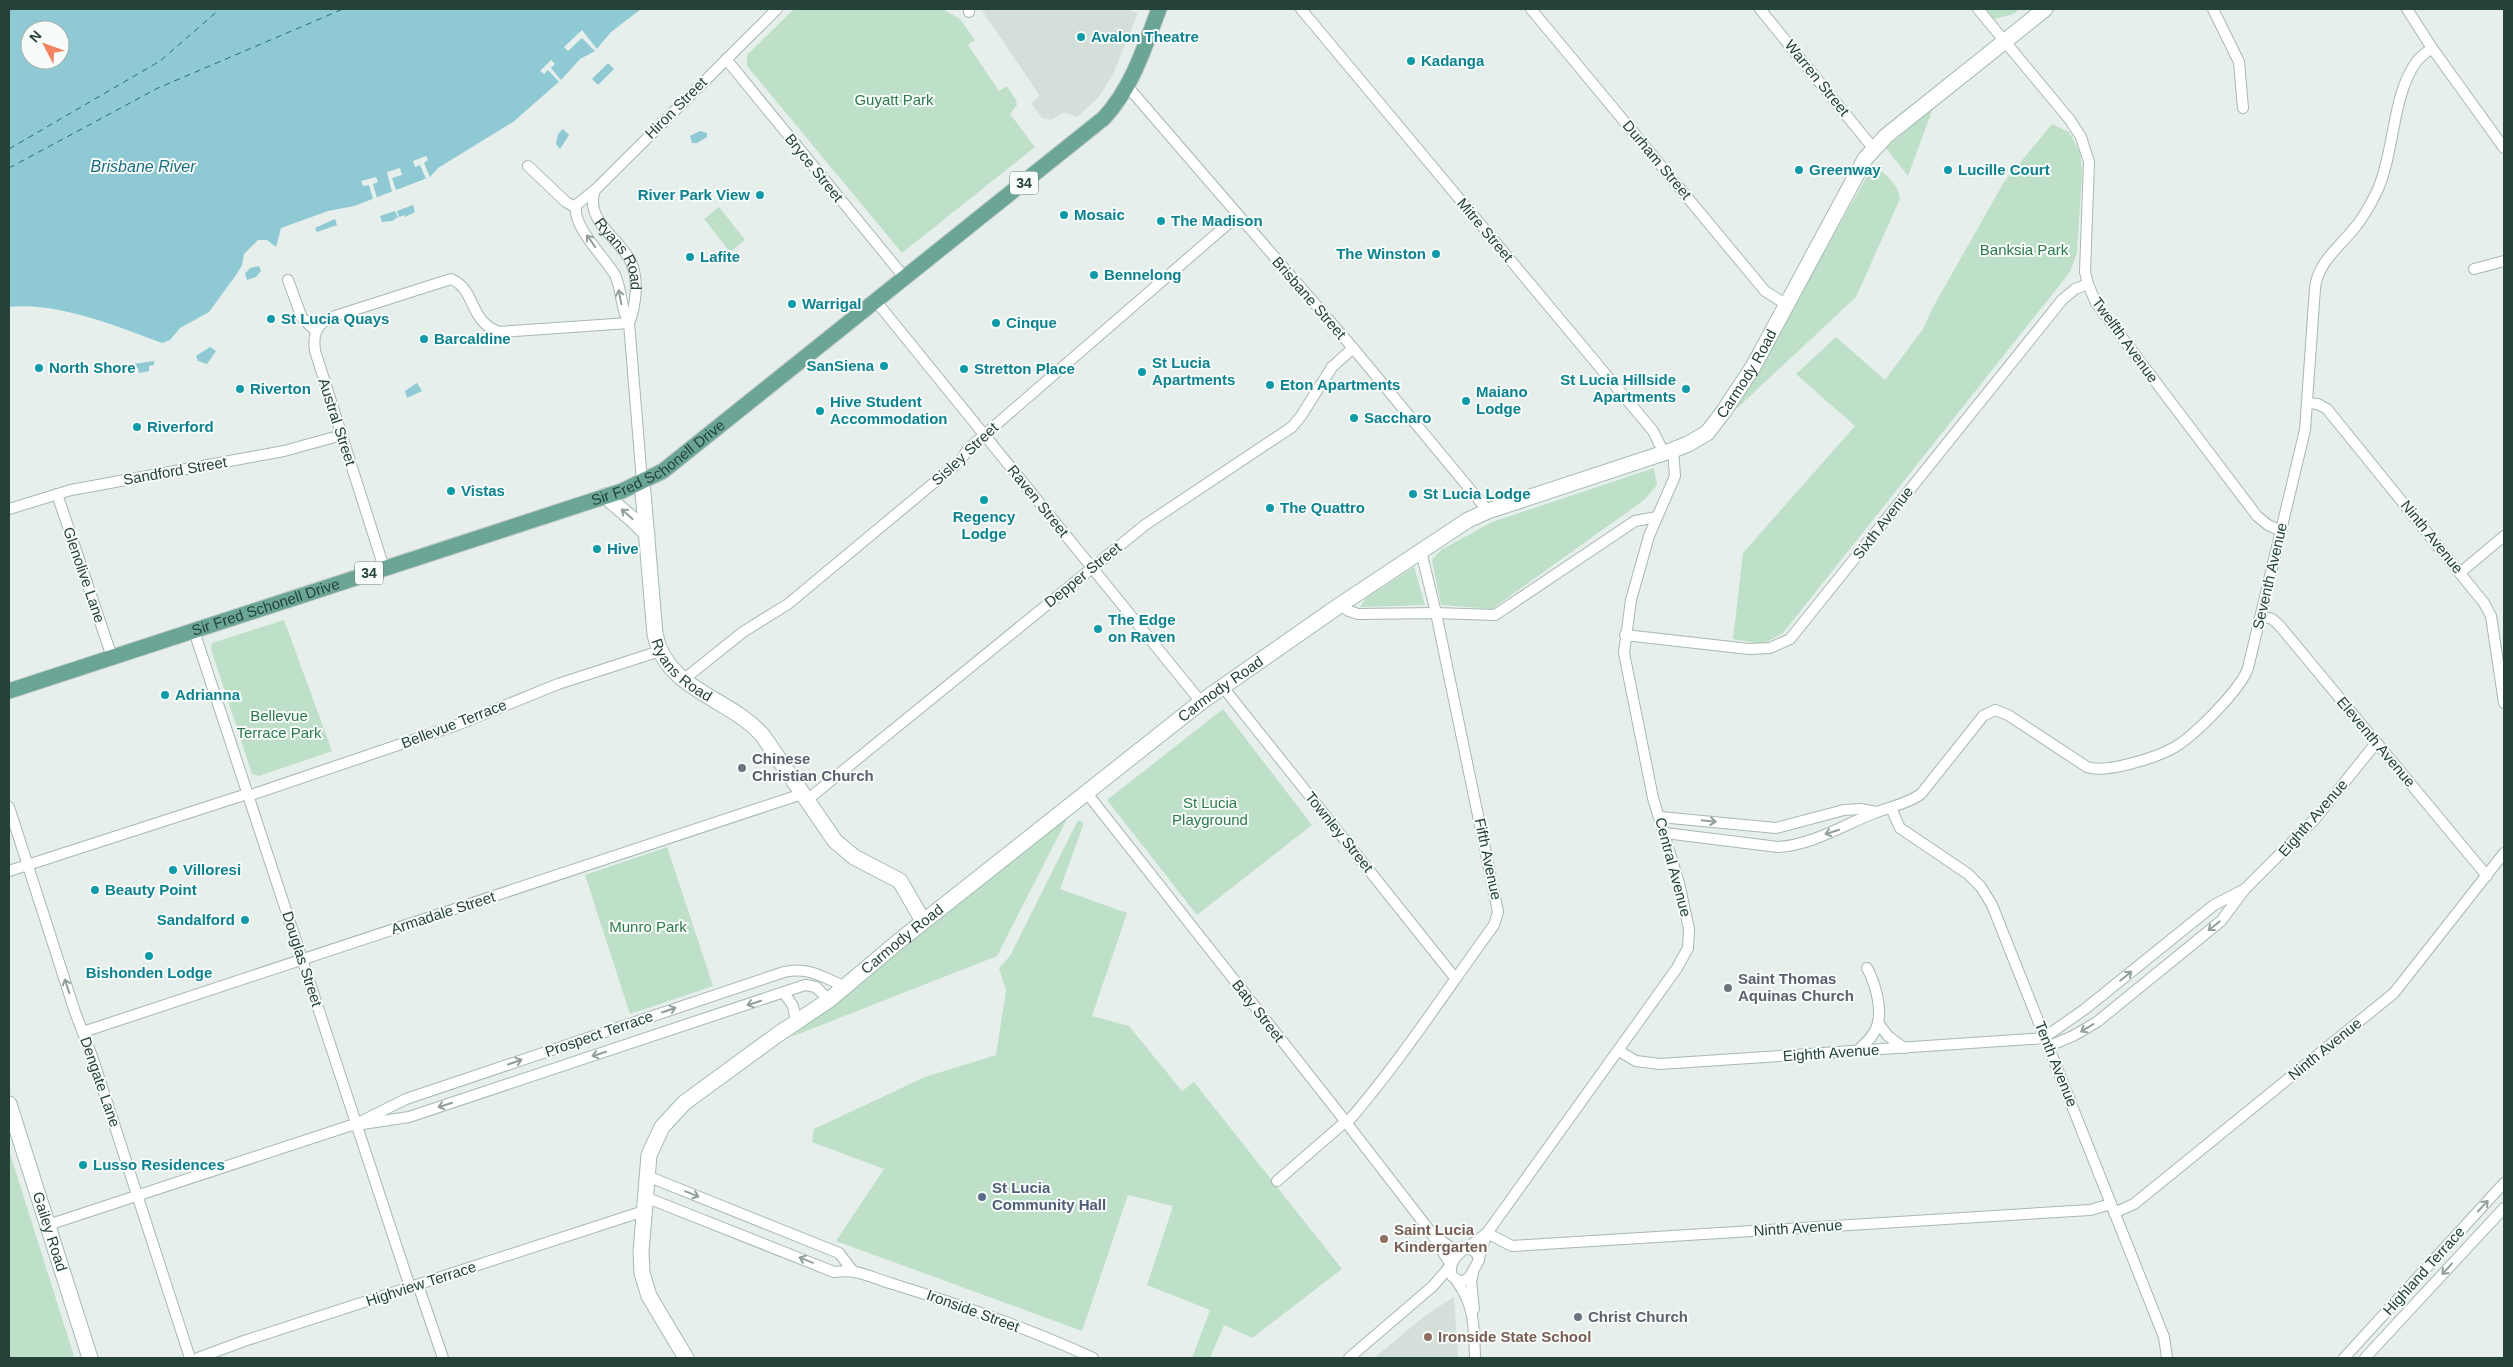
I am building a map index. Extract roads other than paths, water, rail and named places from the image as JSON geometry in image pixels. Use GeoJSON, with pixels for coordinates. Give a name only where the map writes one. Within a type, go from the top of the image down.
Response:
{"type":"FeatureCollection","features":[{"type":"Feature","properties":{"kind":"main road","name":"Sir Fred Schonell Drive"},"geometry":{"type":"LineString","coordinates":[[9,691],[605,496],[663,470],[1092,128],[1112,109],[1128,87],[1160,9]]}},
{"type":"Feature","properties":{"kind":"street","name":"Hiron Street"},"geometry":{"type":"LineString","coordinates":[[576,208],[580,200],[595,190],[777,9]]}},
{"type":"Feature","properties":{"kind":"street","name":"Mitre Street"},"geometry":{"type":"LineString","coordinates":[[1301,9],[1669,451]]}},
{"type":"Feature","properties":{"kind":"street","name":"Durham Street"},"geometry":{"type":"LineString","coordinates":[[1531,9],[1765,291],[1787,305]]}},
{"type":"Feature","properties":{"kind":"street","name":"Warren Street"},"geometry":{"type":"LineString","coordinates":[[1760,9],[1874,148]]}},
{"type":"Feature","properties":{"kind":"street","name":"Twelfth Avenue"},"geometry":{"type":"LineString","coordinates":[[1978,9],[2070,120],[2086,148],[2089,162],[2086,272],[2088,284],[2105,316],[2257,516],[2268,525],[2281,531]]}},
{"type":"Feature","properties":{"kind":"street","name":"Carmody Road"},"geometry":{"type":"LineString","coordinates":[[686,1358],[649,1296],[644,1282],[641,1260],[647,1176],[654,1139],[671,1115],[723,1074],[846,987],[923,921],[1222,686],[1468,520],[1488,511],[1669,451],[1699,439],[1714,425],[1753,367],[1855,175],[1874,148],[2045,9]]}},
{"type":"Feature","properties":{"kind":"street"},"geometry":{"type":"LineString","coordinates":[[2213,9],[2240,62],[2243,108]]}},
{"type":"Feature","properties":{"kind":"street"},"geometry":{"type":"LineString","coordinates":[[2407,9],[2432,48],[2504,148]]}},
{"type":"Feature","properties":{"kind":"street","name":"Seventh Avenue"},"geometry":{"type":"LineString","coordinates":[[1665,833],[1785,846],[1843,828],[1877,812],[1907,802],[1921,794],[1982,718],[1992,711],[2004,713],[2072,758],[2094,770],[2114,767],[2174,747],[2186,739],[2242,681],[2248,668],[2305,430],[2315,288],[2318,272],[2357,225],[2372,201],[2386,168],[2402,96],[2410,74],[2418,60],[2432,48]]}},
{"type":"Feature","properties":{"kind":"street","name":"Bryce Street"},"geometry":{"type":"LineString","coordinates":[[726,59],[904,277]]}},
{"type":"Feature","properties":{"kind":"street","name":"Brisbane Street"},"geometry":{"type":"LineString","coordinates":[[1128,87],[1237,216],[1353,348],[1488,511]]}},
{"type":"Feature","properties":{"kind":"street","name":"Ryans Road"},"geometry":{"type":"LineString","coordinates":[[528,166],[566,202],[576,208],[576,216],[582,228],[615,276],[622,310],[629,323]]}},
{"type":"Feature","properties":{"kind":"street","name":"Ryans Road"},"geometry":{"type":"LineString","coordinates":[[595,190],[592,199],[593,212],[632,264],[635,304],[629,323],[655,634],[660,651],[671,669],[683,680],[752,724],[763,736],[835,841],[846,852],[900,881],[923,921]]}},
{"type":"Feature","properties":{"kind":"street","name":"Sisley Street"},"geometry":{"type":"LineString","coordinates":[[683,680],[743,632],[788,604],[881,529],[960,461],[968,448],[1237,216]]}},
{"type":"Feature","properties":{"kind":"street"},"geometry":{"type":"LineString","coordinates":[[2474,270],[2504,261]]}},
{"type":"Feature","properties":{"kind":"street"},"geometry":{"type":"LineString","coordinates":[[288,280],[302,318],[316,330],[329,318],[451,278],[463,288],[484,325],[499,332],[629,323]]}},
{"type":"Feature","properties":{"kind":"street","name":"Sixth Avenue"},"geometry":{"type":"LineString","coordinates":[[1625,635],[1749,649],[1770,648],[1790,639],[2062,300],[2075,290],[2088,284]]}},
{"type":"Feature","properties":{"kind":"street","name":"Raven Street"},"geometry":{"type":"LineString","coordinates":[[875,300],[1201,702]]}},
{"type":"Feature","properties":{"kind":"street","name":"Austral Street"},"geometry":{"type":"LineString","coordinates":[[316,330],[313,337],[315,351],[384,568]]}},
{"type":"Feature","properties":{"kind":"street","name":"Depper Street"},"geometry":{"type":"LineString","coordinates":[[805,797],[1145,525],[1292,427],[1332,367],[1353,348]]}},
{"type":"Feature","properties":{"kind":"street","name":"Ninth Avenue"},"geometry":{"type":"LineString","coordinates":[[2307,403],[2318,404],[2328,409],[2461,572],[2490,612],[2504,703]]}},
{"type":"Feature","properties":{"kind":"street","name":"Sandford Street"},"geometry":{"type":"LineString","coordinates":[[9,509],[57,494],[284,452],[342,436]]}},
{"type":"Feature","properties":{"kind":"street","name":"Central Avenue"},"geometry":{"type":"LineString","coordinates":[[1475,1358],[1473,1317],[1475,1301],[1471,1281],[1488,1233],[1677,968],[1689,945],[1689,929],[1681,892],[1654,798],[1624,653],[1631,600],[1657,517],[1675,476],[1669,451]]}},
{"type":"Feature","properties":{"kind":"street","name":"Glenolive Lane"},"geometry":{"type":"LineString","coordinates":[[57,494],[112,657]]}},
{"type":"Feature","properties":{"kind":"street"},"geometry":{"type":"LineString","coordinates":[[605,496],[647,534]]}},
{"type":"Feature","properties":{"kind":"street"},"geometry":{"type":"LineString","coordinates":[[1340,605],[1352,613],[1358,614],[1436,613],[1494,616],[1635,521],[1657,517]]}},
{"type":"Feature","properties":{"kind":"street"},"geometry":{"type":"LineString","coordinates":[[2461,572],[2504,536]]}},
{"type":"Feature","properties":{"kind":"street","name":"Fifth Avenue"},"geometry":{"type":"LineString","coordinates":[[1277,1181],[1346,1123],[1374,1092],[1494,925],[1498,912],[1436,613],[1421,551]]}},
{"type":"Feature","properties":{"kind":"street","name":"Eleventh Avenue"},"geometry":{"type":"LineString","coordinates":[[2261,616],[2277,622],[2486,876]]}},
{"type":"Feature","properties":{"kind":"street","name":"Douglas Street"},"geometry":{"type":"LineString","coordinates":[[194,631],[355,1125],[414,1286],[443,1358]]}},
{"type":"Feature","properties":{"kind":"street","name":"Bellevue Terrace"},"geometry":{"type":"LineString","coordinates":[[9,871],[248,795],[457,725],[558,684],[660,651]]}},
{"type":"Feature","properties":{"kind":"street","name":"Townley Street"},"geometry":{"type":"LineString","coordinates":[[1222,686],[1455,978]]}},
{"type":"Feature","properties":{"kind":"street","name":"Eighth Avenue"},"geometry":{"type":"LineString","coordinates":[[1619,1051],[1638,1062],[1660,1064],[1857,1050],[2047,1040],[2082,1032],[2107,1014],[2221,921],[2245,889],[2315,820],[2376,743]]}},
{"type":"Feature","properties":{"kind":"street","name":"Baty Street"},"geometry":{"type":"LineString","coordinates":[[1086,792],[1430,1231],[1451,1265]]}},
{"type":"Feature","properties":{"kind":"street","name":"Armadale Street"},"geometry":{"type":"LineString","coordinates":[[83,1032],[302,959],[805,797]]}},
{"type":"Feature","properties":{"kind":"street","name":"Dengate Lane"},"geometry":{"type":"LineString","coordinates":[[9,807],[190,1358]]}},
{"type":"Feature","properties":{"kind":"street","name":"Tenth Avenue"},"geometry":{"type":"LineString","coordinates":[[1891,808],[1900,828],[1968,874],[1984,892],[1995,910],[2164,1338],[2167,1358]]}},
{"type":"Feature","properties":{"kind":"street","name":"Seventh Avenue"},"geometry":{"type":"LineString","coordinates":[[1660,817],[1776,828],[1844,810],[1877,812]]}},
{"type":"Feature","properties":{"kind":"street","name":"Ninth Avenue"},"geometry":{"type":"LineString","coordinates":[[1488,1233],[1510,1246],[2090,1210],[2134,1204],[2394,993],[2504,853]]}},
{"type":"Feature","properties":{"kind":"street","name":"Eighth Avenue"},"geometry":{"type":"LineString","coordinates":[[2047,1040],[2214,905],[2245,889]]}},
{"type":"Feature","properties":{"kind":"street"},"geometry":{"type":"LineString","coordinates":[[1857,1050],[1872,1036],[1878,1023],[1877,989],[1867,968]]}},
{"type":"Feature","properties":{"kind":"street","name":"Prospect Terrace"},"geometry":{"type":"LineString","coordinates":[[48,1225],[355,1125],[406,1099],[784,972],[798,970],[815,972],[846,987]]}},
{"type":"Feature","properties":{"kind":"street","name":"Prospect Terrace"},"geometry":{"type":"LineString","coordinates":[[355,1125],[409,1117],[810,985],[818,988],[829,1000]]}},
{"type":"Feature","properties":{"kind":"street"},"geometry":{"type":"LineString","coordinates":[[784,993],[793,1006],[796,1022]]}},
{"type":"Feature","properties":{"kind":"street"},"geometry":{"type":"LineString","coordinates":[[1878,1023],[1888,1036],[1904,1048]]}},
{"type":"Feature","properties":{"kind":"street","name":"Gailey Road"},"geometry":{"type":"LineString","coordinates":[[9,1104],[90,1358]]}},
{"type":"Feature","properties":{"kind":"street","name":"Ironside Street"},"geometry":{"type":"LineString","coordinates":[[647,1176],[839,1253],[852,1270]]}},
{"type":"Feature","properties":{"kind":"street","name":"Highland Terrace"},"geometry":{"type":"LineString","coordinates":[[2344,1358],[2504,1183]]}},
{"type":"Feature","properties":{"kind":"street","name":"Ironside Street"},"geometry":{"type":"LineString","coordinates":[[644,1204],[834,1272],[852,1270],[1010,1324],[1093,1358]]}},
{"type":"Feature","properties":{"kind":"street","name":"Highview Terrace"},"geometry":{"type":"LineString","coordinates":[[198,1358],[244,1341],[414,1286],[644,1204]]}},
{"type":"Feature","properties":{"kind":"street","name":"Highland Terrace"},"geometry":{"type":"LineString","coordinates":[[2365,1358],[2504,1208]]}},
{"type":"Feature","properties":{"kind":"street","name":"Baty Street"},"geometry":{"type":"LineString","coordinates":[[1430,1231],[1448,1247],[1465,1249]]}},
{"type":"Feature","properties":{"kind":"street","name":"Central Avenue"},"geometry":{"type":"LineString","coordinates":[[1473,1317],[1468,1297],[1451,1273],[1451,1265],[1465,1249],[1488,1233]]}},
{"type":"Feature","properties":{"kind":"street"},"geometry":{"type":"LineString","coordinates":[[1465,1249],[1473,1249],[1479,1258]]}},
{"type":"Feature","properties":{"kind":"street"},"geometry":{"type":"LineString","coordinates":[[1342,1358],[1352,1355],[1423,1295],[1451,1265]]}},
{"type":"Feature","properties":{"kind":"street"},"geometry":{"type":"LineString","coordinates":[[1423,1295],[1455,1280],[1466,1280],[1473,1273]]}},
{"type":"Feature","properties":{"kind":"water","name":"Brisbane River"},"geometry":{"type":"Polygon","coordinates":[[[9,9],[641,9],[611,32],[595,51],[580,59],[561,80],[513,122],[438,168],[430,177],[354,206],[328,211],[281,228],[276,247],[267,240],[258,240],[244,254],[242,265],[236,275],[209,312],[180,328],[170,340],[162,343],[87,317],[47,308],[9,307],[9,9]]]}},
{"type":"Feature","properties":{"kind":"water"},"geometry":{"type":"Polygon","coordinates":[[[608,63],[614,69],[598,85],[592,79],[608,63]]]}},
{"type":"Feature","properties":{"kind":"water"},"geometry":{"type":"Polygon","coordinates":[[[563,129],[569,135],[560,149],[556,144],[558,134],[563,129]]]}},
{"type":"Feature","properties":{"kind":"water"},"geometry":{"type":"Polygon","coordinates":[[[700,131],[707,133],[707,137],[697,143],[692,143],[690,136],[700,131]]]}},
{"type":"Feature","properties":{"kind":"water"},"geometry":{"type":"Polygon","coordinates":[[[413,205],[415,212],[405,217],[405,215],[399,217],[397,211],[413,205]]]}},
{"type":"Feature","properties":{"kind":"water"},"geometry":{"type":"Polygon","coordinates":[[[395,211],[398,217],[392,221],[382,222],[380,216],[395,211]]]}},
{"type":"Feature","properties":{"kind":"water"},"geometry":{"type":"Polygon","coordinates":[[[335,219],[337,225],[317,232],[315,228],[335,219]]]}},
{"type":"Feature","properties":{"kind":"water"},"geometry":{"type":"Polygon","coordinates":[[[259,266],[261,271],[256,277],[247,280],[245,274],[250,268],[259,266]]]}},
{"type":"Feature","properties":{"kind":"water"},"geometry":{"type":"Polygon","coordinates":[[[210,347],[216,351],[207,364],[198,361],[196,356],[210,347]]]}},
{"type":"Feature","properties":{"kind":"water"},"geometry":{"type":"Polygon","coordinates":[[[154,361],[154,365],[149,366],[149,371],[139,373],[138,368],[134,369],[133,364],[154,361]]]}},
{"type":"Feature","properties":{"kind":"water"},"geometry":{"type":"Polygon","coordinates":[[[417,383],[422,391],[407,398],[405,391],[417,383]]]}},
{"type":"Feature","properties":{"kind":"place","name":"Avalon Theatre"},"geometry":{"type":"Point","coordinates":[1081,37]}},
{"type":"Feature","properties":{"kind":"place","name":"Kadanga"},"geometry":{"type":"Point","coordinates":[1411,61]}},
{"type":"Feature","properties":{"kind":"place","name":"Greenway"},"geometry":{"type":"Point","coordinates":[1799,170]}},
{"type":"Feature","properties":{"kind":"place","name":"Lucille Court"},"geometry":{"type":"Point","coordinates":[1948,170]}},
{"type":"Feature","properties":{"kind":"place","name":"River Park View"},"geometry":{"type":"Point","coordinates":[760,195]}},
{"type":"Feature","properties":{"kind":"place","name":"Mosaic"},"geometry":{"type":"Point","coordinates":[1064,215]}},
{"type":"Feature","properties":{"kind":"place","name":"The Madison"},"geometry":{"type":"Point","coordinates":[1161,221]}},
{"type":"Feature","properties":{"kind":"place","name":"The Winston"},"geometry":{"type":"Point","coordinates":[1436,254]}},
{"type":"Feature","properties":{"kind":"place","name":"Lafite"},"geometry":{"type":"Point","coordinates":[690,257]}},
{"type":"Feature","properties":{"kind":"place","name":"Bennelong"},"geometry":{"type":"Point","coordinates":[1094,275]}},
{"type":"Feature","properties":{"kind":"place","name":"Warrigal"},"geometry":{"type":"Point","coordinates":[792,304]}},
{"type":"Feature","properties":{"kind":"place","name":"St Lucia Quays"},"geometry":{"type":"Point","coordinates":[271,319]}},
{"type":"Feature","properties":{"kind":"place","name":"Cinque"},"geometry":{"type":"Point","coordinates":[996,323]}},
{"type":"Feature","properties":{"kind":"place","name":"Barcaldine"},"geometry":{"type":"Point","coordinates":[424,339]}},
{"type":"Feature","properties":{"kind":"place","name":"SanSiena"},"geometry":{"type":"Point","coordinates":[884,366]}},
{"type":"Feature","properties":{"kind":"place","name":"North Shore"},"geometry":{"type":"Point","coordinates":[39,368]}},
{"type":"Feature","properties":{"kind":"place","name":"Stretton Place"},"geometry":{"type":"Point","coordinates":[964,369]}},
{"type":"Feature","properties":{"kind":"place","name":"St Lucia Apartments"},"geometry":{"type":"Point","coordinates":[1142,372]}},
{"type":"Feature","properties":{"kind":"place","name":"Eton Apartments"},"geometry":{"type":"Point","coordinates":[1270,385]}},
{"type":"Feature","properties":{"kind":"place","name":"Riverton"},"geometry":{"type":"Point","coordinates":[240,389]}},
{"type":"Feature","properties":{"kind":"place","name":"St Lucia Hillside Apartments"},"geometry":{"type":"Point","coordinates":[1686,389]}},
{"type":"Feature","properties":{"kind":"place","name":"Maiano Lodge"},"geometry":{"type":"Point","coordinates":[1466,401]}},
{"type":"Feature","properties":{"kind":"place","name":"Hive Student Accommodation"},"geometry":{"type":"Point","coordinates":[820,411]}},
{"type":"Feature","properties":{"kind":"place","name":"Saccharo"},"geometry":{"type":"Point","coordinates":[1354,418]}},
{"type":"Feature","properties":{"kind":"place","name":"Riverford"},"geometry":{"type":"Point","coordinates":[137,427]}},
{"type":"Feature","properties":{"kind":"place","name":"Vistas"},"geometry":{"type":"Point","coordinates":[451,491]}},
{"type":"Feature","properties":{"kind":"place","name":"St Lucia Lodge"},"geometry":{"type":"Point","coordinates":[1413,494]}},
{"type":"Feature","properties":{"kind":"place","name":"Regency Lodge"},"geometry":{"type":"Point","coordinates":[984,500]}},
{"type":"Feature","properties":{"kind":"place","name":"The Quattro"},"geometry":{"type":"Point","coordinates":[1270,508]}},
{"type":"Feature","properties":{"kind":"place","name":"Hive"},"geometry":{"type":"Point","coordinates":[597,549]}},
{"type":"Feature","properties":{"kind":"place","name":"The Edge on Raven"},"geometry":{"type":"Point","coordinates":[1098,629]}},
{"type":"Feature","properties":{"kind":"place","name":"Adrianna"},"geometry":{"type":"Point","coordinates":[165,695]}},
{"type":"Feature","properties":{"kind":"place","name":"Chinese Christian Church"},"geometry":{"type":"Point","coordinates":[742,768]}},
{"type":"Feature","properties":{"kind":"place","name":"Villoresi"},"geometry":{"type":"Point","coordinates":[173,870]}},
{"type":"Feature","properties":{"kind":"place","name":"Beauty Point"},"geometry":{"type":"Point","coordinates":[95,890]}},
{"type":"Feature","properties":{"kind":"place","name":"Sandalford"},"geometry":{"type":"Point","coordinates":[245,920]}},
{"type":"Feature","properties":{"kind":"place","name":"Bishonden Lodge"},"geometry":{"type":"Point","coordinates":[149,956]}},
{"type":"Feature","properties":{"kind":"place","name":"Saint Thomas Aquinas Church"},"geometry":{"type":"Point","coordinates":[1728,988]}},
{"type":"Feature","properties":{"kind":"place","name":"Lusso Residences"},"geometry":{"type":"Point","coordinates":[83,1165]}},
{"type":"Feature","properties":{"kind":"place","name":"St Lucia Community Hall"},"geometry":{"type":"Point","coordinates":[982,1197]}},
{"type":"Feature","properties":{"kind":"place","name":"Saint Lucia Kindergarten"},"geometry":{"type":"Point","coordinates":[1384,1239]}},
{"type":"Feature","properties":{"kind":"place","name":"Christ Church"},"geometry":{"type":"Point","coordinates":[1578,1317]}},
{"type":"Feature","properties":{"kind":"place","name":"Ironside State School"},"geometry":{"type":"Point","coordinates":[1428,1337]}},
{"type":"Feature","properties":{"kind":"park label","name":"Guyatt Park"},"geometry":{"type":"Point","coordinates":[894,100]}},
{"type":"Feature","properties":{"kind":"park label","name":"Banksia Park"},"geometry":{"type":"Point","coordinates":[2024,250]}},
{"type":"Feature","properties":{"kind":"park label","name":"Bellevue Terrace Park"},"geometry":{"type":"Point","coordinates":[279,724]}},
{"type":"Feature","properties":{"kind":"park label","name":"St Lucia Playground"},"geometry":{"type":"Point","coordinates":[1210,812]}},
{"type":"Feature","properties":{"kind":"park label","name":"Munro Park"},"geometry":{"type":"Point","coordinates":[648,927]}}]}
